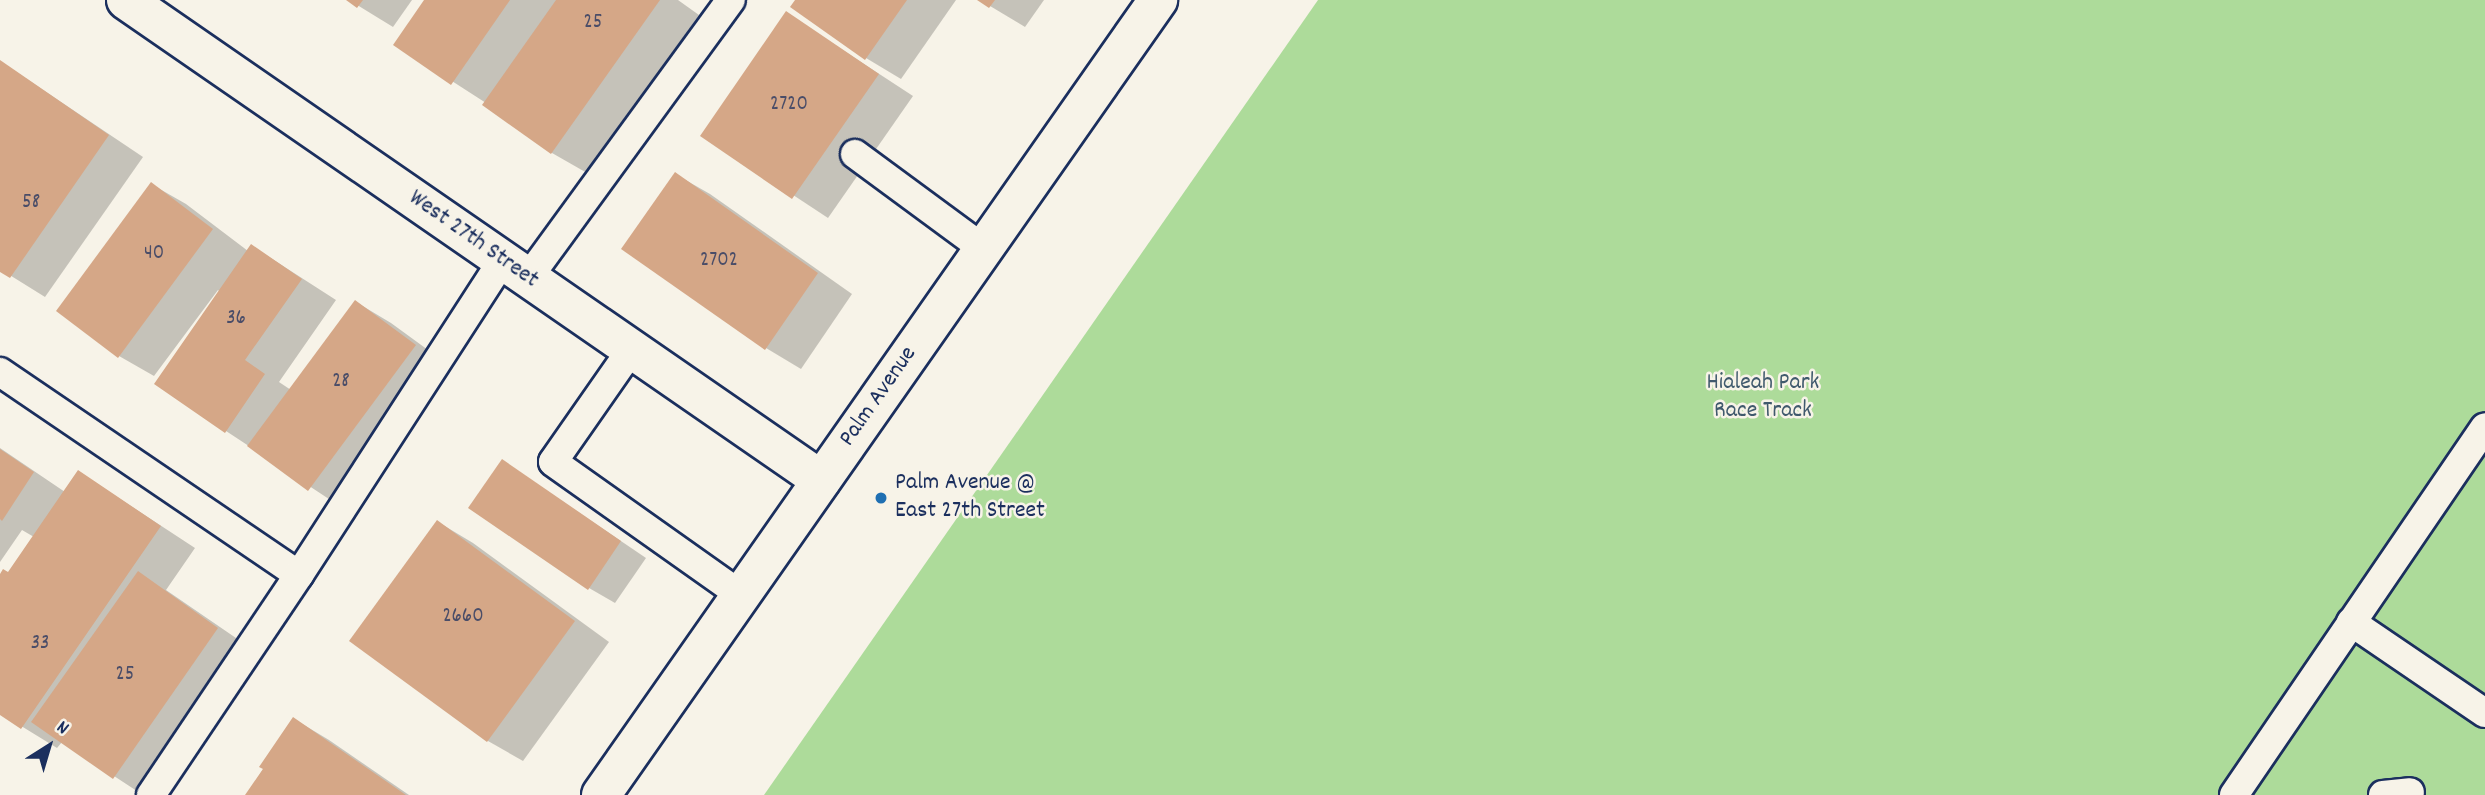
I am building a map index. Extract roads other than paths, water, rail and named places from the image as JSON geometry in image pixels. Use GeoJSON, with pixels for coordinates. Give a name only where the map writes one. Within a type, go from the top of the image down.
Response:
{"type":"FeatureCollection","features":[{"type":"Feature","properties":{"kind":"main road","name":"West 27th Street"},"geometry":{"type":"LineString","coordinates":[[126,0],[821,480]]}},
{"type":"Feature","properties":{"kind":"main road","name":"Palm Avenue"},"geometry":{"type":"LineString","coordinates":[[601,795],[1158,0]]}},
{"type":"Feature","properties":{"kind":"lane"},"geometry":{"type":"LineString","coordinates":[[151,795],[299,575],[515,269],[732,0]]}},
{"type":"Feature","properties":{"kind":"lane"},"geometry":{"type":"LineString","coordinates":[[855,154],[984,248]]}},
{"type":"Feature","properties":{"kind":"lane"},"geometry":{"type":"LineString","coordinates":[[631,350],[554,462],[741,595]]}},
{"type":"Feature","properties":{"kind":"lane"},"geometry":{"type":"LineString","coordinates":[[0,372],[299,575]]}},
{"type":"Feature","properties":{"kind":"lane"},"geometry":{"type":"LineString","coordinates":[[2234,795],[2485,427]]}},
{"type":"Feature","properties":{"kind":"lane"},"geometry":{"type":"LineString","coordinates":[[2351,622],[2485,713]]}},
{"type":"Feature","properties":{"kind":"place","name":"Palm Avenue @ East 27th Street"},"geometry":{"type":"Point","coordinates":[881,498]}},
{"type":"Feature","properties":{"kind":"park label","name":"Hialeah Park Race Track"},"geometry":{"type":"Point","coordinates":[1763,398]}}]}
